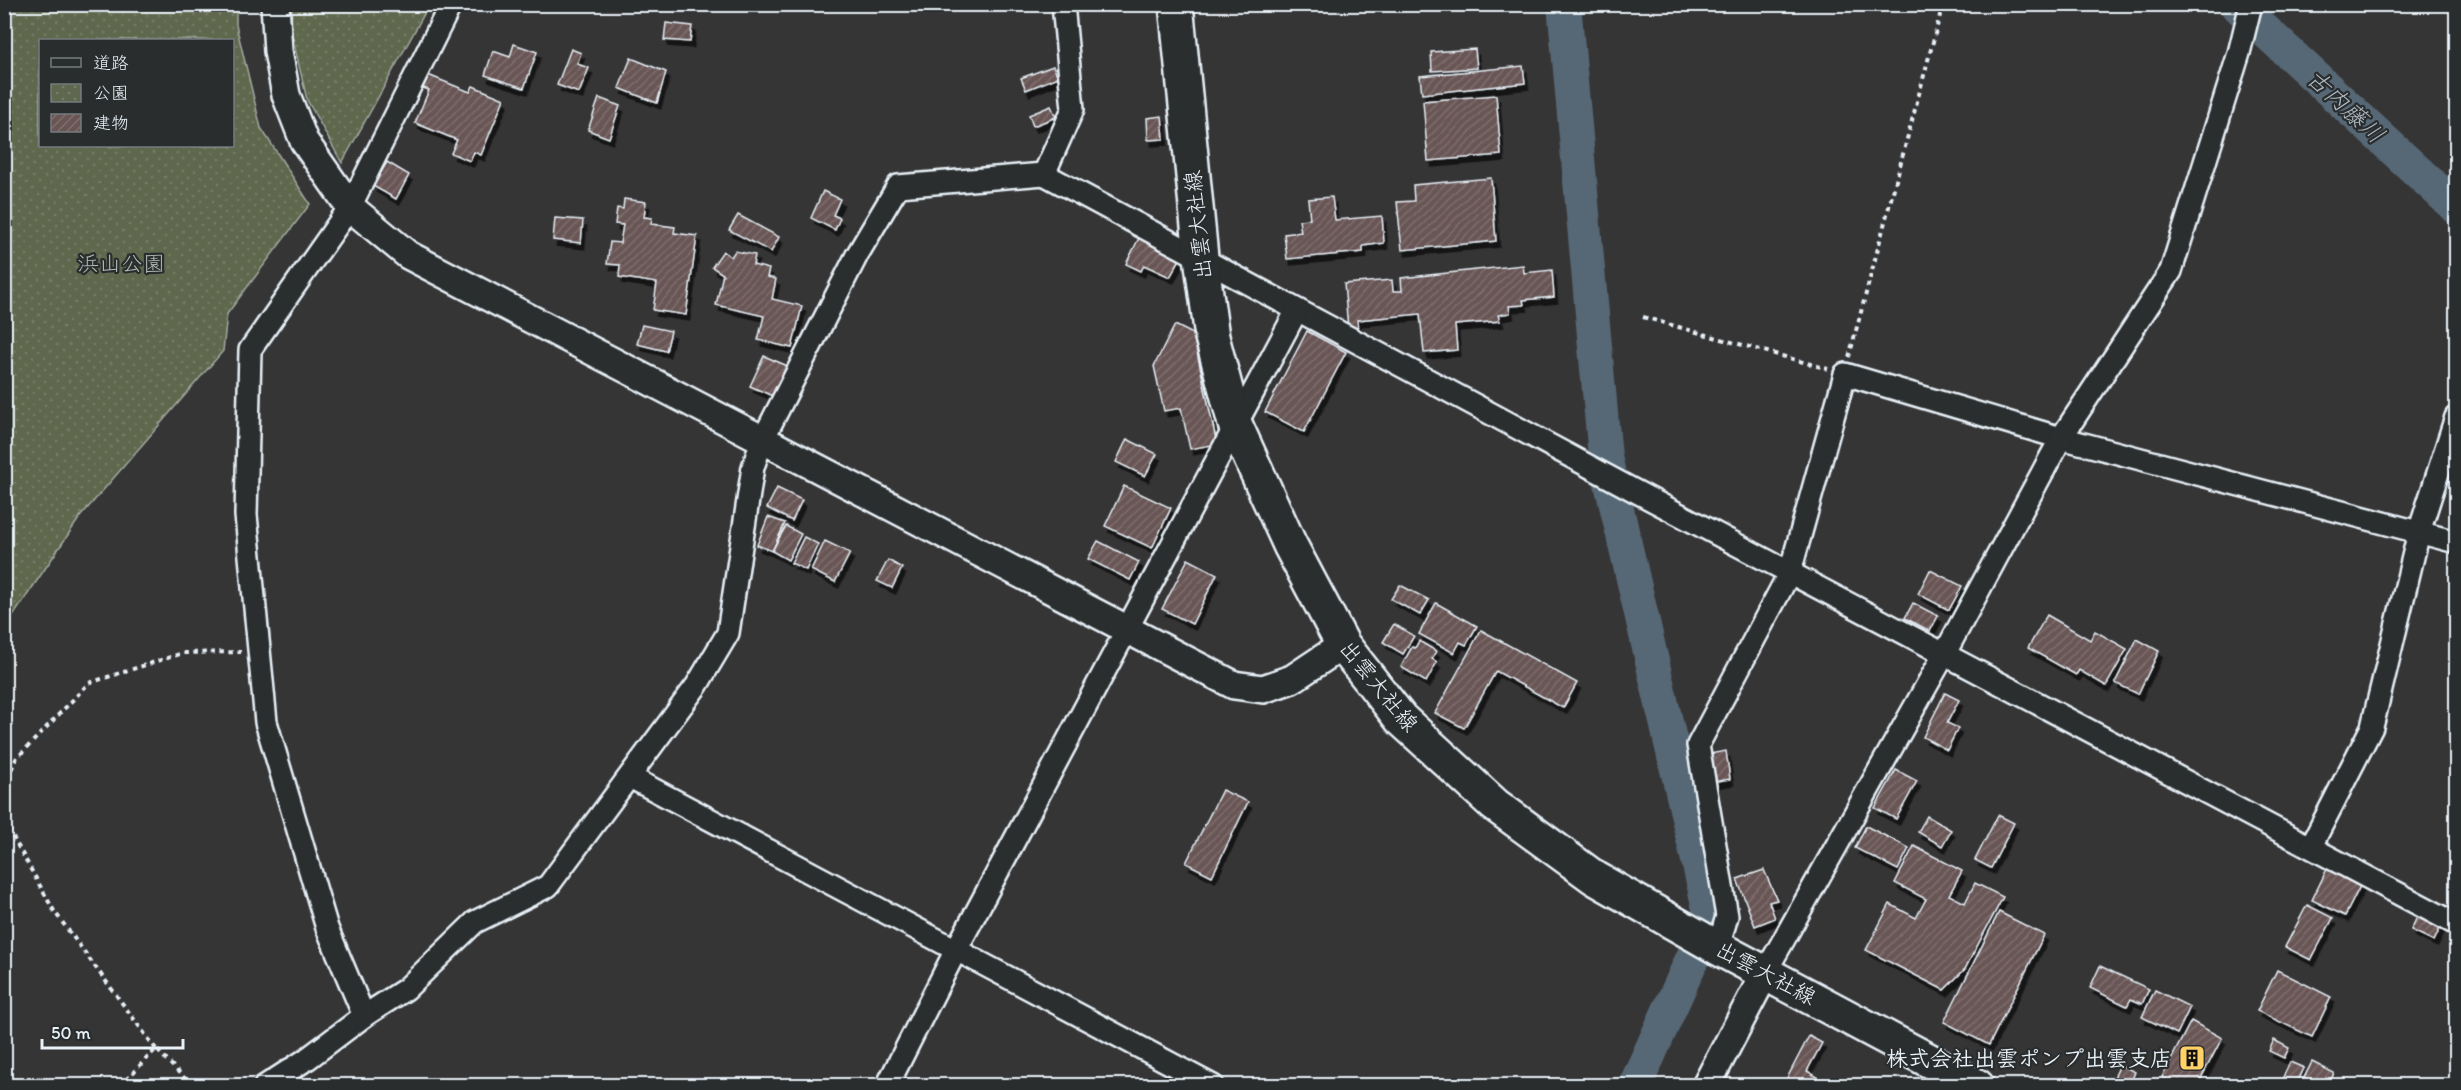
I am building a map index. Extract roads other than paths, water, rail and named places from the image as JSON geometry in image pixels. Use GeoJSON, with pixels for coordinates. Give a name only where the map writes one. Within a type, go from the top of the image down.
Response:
{"type":"FeatureCollection","features":[{"type":"Feature","properties":{"kind":"main road","name":"出雲大社線"},"geometry":{"type":"LineString","coordinates":[[1176,4],[1201,257],[1212,337],[1235,424],[1290,545],[1343,645],[1401,719],[1495,805],[1595,879],[1716,947],[1977,1086]]}},
{"type":"Feature","properties":{"kind":"street"},"geometry":{"type":"LineString","coordinates":[[275,4],[278,51],[286,94],[304,141],[350,207],[408,255],[1234,685],[1263,689],[1292,679],[1343,645]]}},
{"type":"Feature","properties":{"kind":"street"},"geometry":{"type":"LineString","coordinates":[[364,1016],[327,928],[266,722],[246,514],[250,350],[350,207],[451,4]]}},
{"type":"Feature","properties":{"kind":"street"},"geometry":{"type":"LineString","coordinates":[[1044,174],[1073,109],[1063,4]]}},
{"type":"Feature","properties":{"kind":"street"},"geometry":{"type":"LineString","coordinates":[[1706,1086],[1765,973],[1945,653],[2061,438],[2170,271],[2239,53],[2251,4]]}},
{"type":"Feature","properties":{"kind":"street"},"geometry":{"type":"LineString","coordinates":[[264,1086],[307,1059],[364,1016],[406,989],[475,922],[548,886],[697,685],[728,633],[753,467],[762,441],[857,255],[898,186],[1044,174],[1635,491],[2457,924]]}},
{"type":"Feature","properties":{"kind":"street"},"geometry":{"type":"LineString","coordinates":[[887,1086],[956,950],[1297,310]]}},
{"type":"Feature","properties":{"kind":"street"},"geometry":{"type":"LineString","coordinates":[[1716,947],[1727,916],[1698,745],[1790,572],[1845,374],[2061,438],[2457,542]]}},
{"type":"Feature","properties":{"kind":"street"},"geometry":{"type":"LineString","coordinates":[[2311,846],[2372,727],[2419,532],[2457,417]]}},
{"type":"Feature","properties":{"kind":"street"},"geometry":{"type":"LineString","coordinates":[[630,777],[1213,1086]]}},
{"type":"Feature","properties":{"kind":"waterway"},"geometry":{"type":"LineString","coordinates":[[1564,4],[1605,457],[1711,917],[1635,1086]]}},
{"type":"Feature","properties":{"kind":"waterway","name":"古内藤川"},"geometry":{"type":"LineString","coordinates":[[2236,4],[2456,207]]}},
{"type":"Feature","properties":{"kind":"place","name":"株式会社出雲ポンプ出雲支店"},"geometry":{"type":"Point","coordinates":[2192,1058]}},
{"type":"Feature","properties":{"kind":"park label","name":"浜山公園"},"geometry":{"type":"Point","coordinates":[121,263]}}]}
